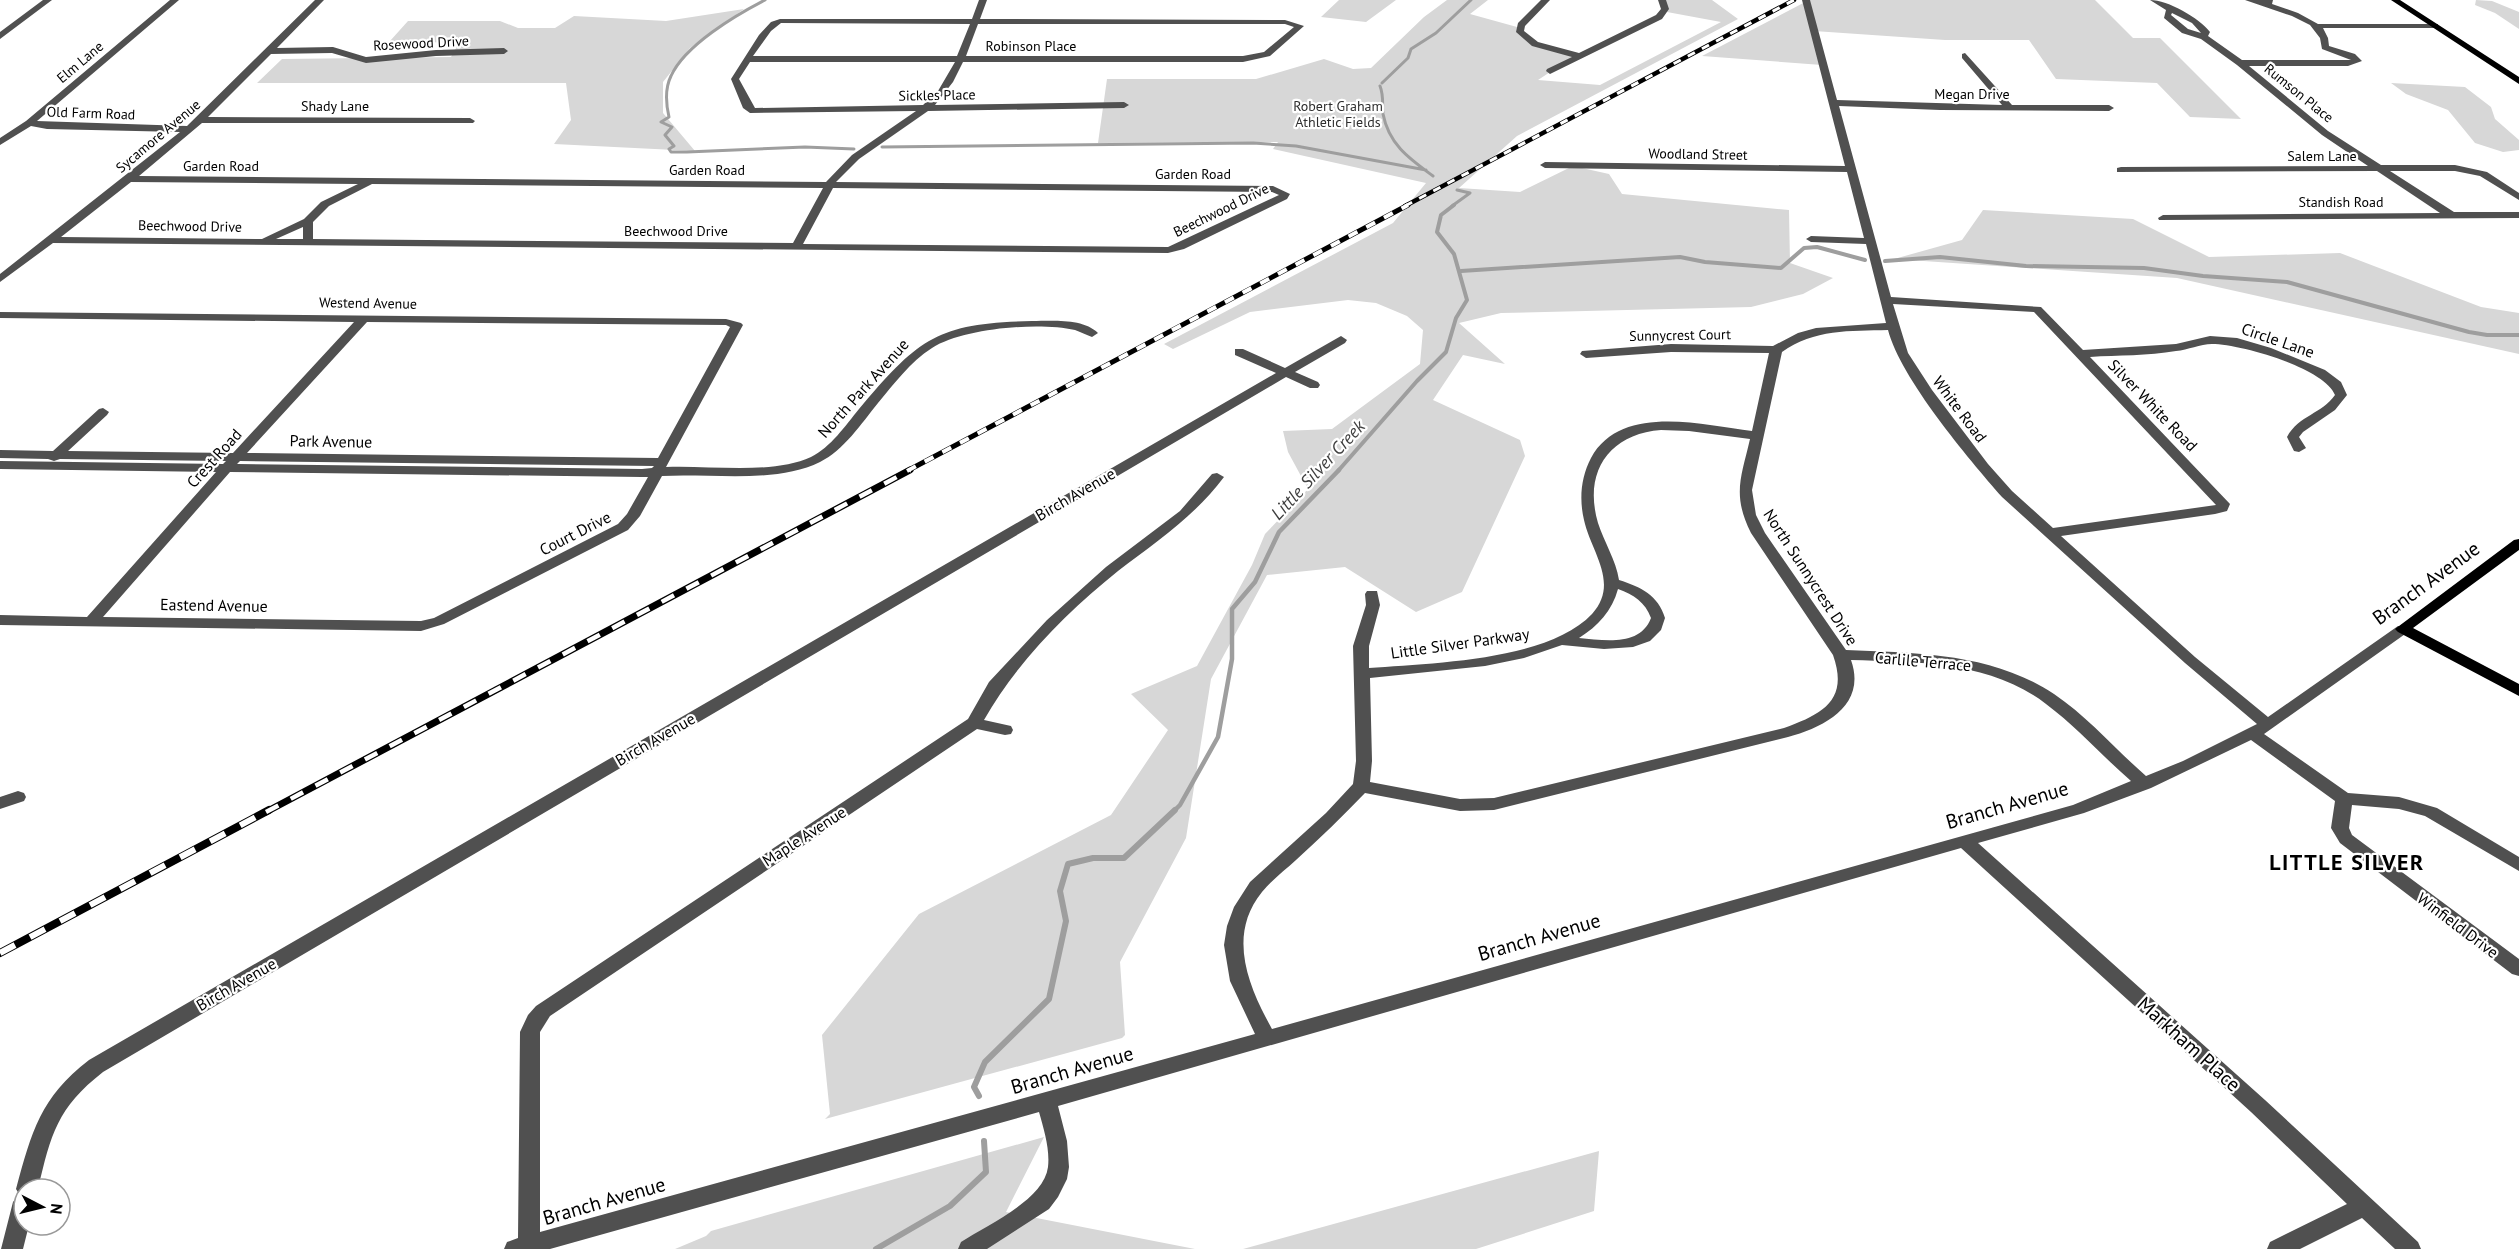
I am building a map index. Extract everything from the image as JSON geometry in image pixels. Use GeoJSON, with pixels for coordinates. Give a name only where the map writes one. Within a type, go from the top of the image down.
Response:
{"type":"FeatureCollection","features":[{"type":"Feature","properties":{"kind":"main road"},"geometry":{"type":"LineString","coordinates":[[2395,0],[2519,81]]}},
{"type":"Feature","properties":{"kind":"main road","name":"Branch Avenue"},"geometry":{"type":"LineString","coordinates":[[2403,629],[2519,543]]}},
{"type":"Feature","properties":{"kind":"main road"},"geometry":{"type":"LineString","coordinates":[[2403,629],[2519,691]]}},
{"type":"Feature","properties":{"kind":"street"},"geometry":{"type":"LineString","coordinates":[[0,36],[48,0]]}},
{"type":"Feature","properties":{"kind":"street","name":"Elm Lane"},"geometry":{"type":"LineString","coordinates":[[0,142],[29,123],[175,0]]}},
{"type":"Feature","properties":{"kind":"street","name":"Sycamore Avenue"},"geometry":{"type":"LineString","coordinates":[[0,279],[129,179],[200,120],[320,0]]}},
{"type":"Feature","properties":{"kind":"street"},"geometry":{"type":"LineString","coordinates":[[796,247],[830,185],[841,170],[855,157],[924,108],[946,86],[983,0]]}},
{"type":"Feature","properties":{"kind":"street"},"geometry":{"type":"LineString","coordinates":[[1546,0],[1521,25],[1520,32],[1535,44],[1579,56]]}},
{"type":"Feature","properties":{"kind":"street"},"geometry":{"type":"LineString","coordinates":[[1550,71],[1659,17],[1665,9],[1662,0]]}},
{"type":"Feature","properties":{"kind":"street","name":"White Road"},"geometry":{"type":"LineString","coordinates":[[1806,0],[1869,241],[1902,353],[1927,392],[1994,481],[2190,660],[2260,729]]}},
{"type":"Feature","properties":{"kind":"street","name":"Rumson Place"},"geometry":{"type":"LineString","coordinates":[[2154,0],[2169,11],[2167,16],[2175,24],[2185,31],[2204,37],[2240,63],[2325,133],[2452,216]]}},
{"type":"Feature","properties":{"kind":"street"},"geometry":{"type":"LineString","coordinates":[[2249,0],[2268,2],[2316,26],[2325,37],[2325,47]]}},
{"type":"Feature","properties":{"kind":"street"},"geometry":{"type":"LineString","coordinates":[[748,59],[774,22],[974,21]]}},
{"type":"Feature","properties":{"kind":"street","name":"Robinson Place"},"geometry":{"type":"LineString","coordinates":[[748,59],[1243,60],[1267,54],[1300,28],[1298,24],[1285,22],[974,21]]}},
{"type":"Feature","properties":{"kind":"street"},"geometry":{"type":"LineString","coordinates":[[2316,26],[2435,26]]}},
{"type":"Feature","properties":{"kind":"street"},"geometry":{"type":"LineString","coordinates":[[2240,63],[2286,63],[2348,63],[2358,61],[2352,56],[2325,47],[2309,56],[2286,63]]}},
{"type":"Feature","properties":{"kind":"street","name":"Rosewood Drive"},"geometry":{"type":"LineString","coordinates":[[269,51],[333,50],[366,60],[414,55],[504,51]]}},
{"type":"Feature","properties":{"kind":"street"},"geometry":{"type":"LineString","coordinates":[[1965,56],[2010,108]]}},
{"type":"Feature","properties":{"kind":"street","name":"Sickles Place"},"geometry":{"type":"LineString","coordinates":[[748,59],[735,81],[750,111],[1124,105]]}},
{"type":"Feature","properties":{"kind":"street","name":"Megan Drive"},"geometry":{"type":"LineString","coordinates":[[1834,103],[2109,108]]}},
{"type":"Feature","properties":{"kind":"street","name":"Shady Lane"},"geometry":{"type":"LineString","coordinates":[[200,120],[470,121]]}},
{"type":"Feature","properties":{"kind":"street","name":"Old Farm Road"},"geometry":{"type":"LineString","coordinates":[[29,123],[47,126],[188,129]]}},
{"type":"Feature","properties":{"kind":"street","name":"Woodland Street"},"geometry":{"type":"LineString","coordinates":[[1545,165],[1850,169]]}},
{"type":"Feature","properties":{"kind":"street","name":"Salem Lane"},"geometry":{"type":"LineString","coordinates":[[2121,170],[2464,169],[2483,174],[2499,184],[2519,184]]}},
{"type":"Feature","properties":{"kind":"street","name":"Garden Road"},"geometry":{"type":"LineString","coordinates":[[129,179],[1273,189],[1284,192]]}},
{"type":"Feature","properties":{"kind":"street"},"geometry":{"type":"LineString","coordinates":[[327,180],[333,199]]}},
{"type":"Feature","properties":{"kind":"street"},"geometry":{"type":"LineString","coordinates":[[263,241],[308,221],[333,199],[374,181]]}},
{"type":"Feature","properties":{"kind":"street"},"geometry":{"type":"LineString","coordinates":[[2499,184],[2519,197]]}},
{"type":"Feature","properties":{"kind":"street","name":"Beechwood Drive"},"geometry":{"type":"LineString","coordinates":[[51,240],[1168,250],[1180,248],[1273,202],[1283,197],[1284,192]]}},
{"type":"Feature","properties":{"kind":"street","name":"Standish Road"},"geometry":{"type":"LineString","coordinates":[[2163,218],[2519,215]]}},
{"type":"Feature","properties":{"kind":"street"},"geometry":{"type":"LineString","coordinates":[[308,221],[308,242]]}},
{"type":"Feature","properties":{"kind":"street"},"geometry":{"type":"LineString","coordinates":[[1811,239],[1869,241]]}},
{"type":"Feature","properties":{"kind":"street","name":"Silver White Road"},"geometry":{"type":"LineString","coordinates":[[1887,300],[2030,307],[2041,313],[2223,504],[2222,508],[2215,510],[2049,533]]}},
{"type":"Feature","properties":{"kind":"street","name":"Westend Avenue"},"geometry":{"type":"LineString","coordinates":[[0,315],[726,322],[735,324]]}},
{"type":"Feature","properties":{"kind":"street","name":"Crest Road"},"geometry":{"type":"LineString","coordinates":[[90,621],[364,318]]}},
{"type":"Feature","properties":{"kind":"street","name":"Court Drive"},"geometry":{"type":"LineString","coordinates":[[428,624],[615,533],[633,516],[737,325],[735,324]]}},
{"type":"Feature","properties":{"kind":"street","name":"North Park Avenue"},"geometry":{"type":"LineString","coordinates":[[659,467],[776,469],[812,460],[836,445],[915,353],[933,341],[956,332],[982,326],[1008,324],[1080,327],[1092,333]]}},
{"type":"Feature","properties":{"kind":"street"},"geometry":{"type":"LineString","coordinates":[[1776,350],[1793,338],[1808,333],[1893,326]]}},
{"type":"Feature","properties":{"kind":"street","name":"Birch Avenue"},"geometry":{"type":"LineString","coordinates":[[30,1177],[45,1124],[54,1106],[80,1078],[96,1066],[1341,340]]}},
{"type":"Feature","properties":{"kind":"street","name":"Circle Lane"},"geometry":{"type":"LineString","coordinates":[[2081,354],[2160,350],[2200,341],[2222,340],[2254,346],[2314,370],[2331,380],[2341,394],[2336,403],[2296,429],[2293,437],[2299,448]]}},
{"type":"Feature","properties":{"kind":"street","name":"Sunnycrest Court"},"geometry":{"type":"LineString","coordinates":[[1586,354],[1671,348],[1776,350]]}},
{"type":"Feature","properties":{"kind":"street","name":"North Sunnycrest Drive"},"geometry":{"type":"LineString","coordinates":[[1361,786],[1460,805],[1494,804],[1788,732],[1816,722],[1841,700],[1847,684],[1842,655],[1758,533],[1749,515],[1745,490],[1776,350]]}},
{"type":"Feature","properties":{"kind":"street"},"geometry":{"type":"LineString","coordinates":[[1239,352],[1314,385]]}},
{"type":"Feature","properties":{"kind":"street"},"geometry":{"type":"LineString","coordinates":[[45,466],[102,412]]}},
{"type":"Feature","properties":{"kind":"street"},"geometry":{"type":"LineString","coordinates":[[1612,582],[1606,560],[1596,538],[1588,498],[1595,460],[1609,441],[1624,432],[1654,426],[1757,436]]}},
{"type":"Feature","properties":{"kind":"street","name":"Park Avenue"},"geometry":{"type":"LineString","coordinates":[[0,454],[659,467]]}},
{"type":"Feature","properties":{"kind":"street","name":"Park Avenue"},"geometry":{"type":"LineString","coordinates":[[0,465],[226,468],[659,467]]}},
{"type":"Feature","properties":{"kind":"street","name":"Maple Avenue"},"geometry":{"type":"LineString","coordinates":[[522,1247],[530,1032],[535,1020],[543,1011],[974,723],[995,686],[1052,623],[1111,570],[1185,514],[1217,477]]}},
{"type":"Feature","properties":{"kind":"street","name":"Little Silver Parkway"},"geometry":{"type":"LineString","coordinates":[[1361,674],[1509,656],[1564,641],[1611,645],[1629,643],[1638,641],[1653,630],[1658,618],[1648,600],[1612,582],[1602,610],[1596,618],[1564,641]]}},
{"type":"Feature","properties":{"kind":"street"},"geometry":{"type":"LineString","coordinates":[[1267,1038],[1237,975],[1232,950],[1234,928],[1239,914],[1256,887],[1332,817],[1361,786],[1364,761],[1360,646],[1373,605],[1372,594]]}},
{"type":"Feature","properties":{"kind":"street","name":"Eastend Avenue"},"geometry":{"type":"LineString","coordinates":[[0,620],[428,624]]}},
{"type":"Feature","properties":{"kind":"street","name":"Branch Avenue"},"geometry":{"type":"LineString","coordinates":[[522,1247],[2078,809],[2189,765],[2260,729],[2403,629]]}},
{"type":"Feature","properties":{"kind":"street","name":"Carlile Terrace"},"geometry":{"type":"LineString","coordinates":[[1842,655],[1951,660],[2001,673],[2050,699],[2145,784]]}},
{"type":"Feature","properties":{"kind":"street"},"geometry":{"type":"LineString","coordinates":[[974,723],[1005,730]]}},
{"type":"Feature","properties":{"kind":"street"},"geometry":{"type":"LineString","coordinates":[[2260,729],[2344,799],[2387,800],[2431,812],[2519,865]]}},
{"type":"Feature","properties":{"kind":"street"},"geometry":{"type":"LineString","coordinates":[[0,803],[18,798]]}},
{"type":"Feature","properties":{"kind":"street","name":"Winfield Drive"},"geometry":{"type":"LineString","coordinates":[[2344,799],[2340,828],[2346,839],[2519,969]]}},
{"type":"Feature","properties":{"kind":"street","name":"Markham Place"},"geometry":{"type":"LineString","coordinates":[[1965,842],[2208,1061],[2410,1249]]}},
{"type":"Feature","properties":{"kind":"street"},"geometry":{"type":"LineString","coordinates":[[969,1249],[1041,1202],[1057,1180],[1060,1159],[1047,1101]]}},
{"type":"Feature","properties":{"kind":"street"},"geometry":{"type":"LineString","coordinates":[[2278,1249],[2364,1206]]}},
{"type":"Feature","properties":{"kind":"green space"},"geometry":{"type":"Polygon","coordinates":[[[1339,0],[1396,0],[1366,22],[1321,17],[1339,0]]]}},
{"type":"Feature","properties":{"kind":"green space","name":"Robert Graham Athletic Fields"},"geometry":{"type":"Polygon","coordinates":[[[1447,0],[1488,0],[1470,14],[1517,27],[1534,44],[1576,55],[1538,80],[1600,85],[1721,22],[1667,12],[1662,0],[1712,0],[1738,19],[1517,136],[1459,188],[1520,192],[1573,166],[1609,174],[1622,194],[1789,210],[1790,263],[1833,278],[1803,294],[1751,307],[1501,313],[1459,323],[1505,364],[1463,355],[1433,400],[1520,440],[1525,456],[1462,592],[1416,612],[1345,567],[1267,575],[1211,679],[1186,838],[1120,962],[1125,1035],[1122,1038],[825,1119],[830,1114],[822,1035],[919,914],[1111,815],[1168,730],[1131,694],[1197,666],[1252,565],[1265,534],[1308,489],[1288,452],[1283,431],[1332,429],[1420,364],[1423,330],[1407,316],[1376,303],[1348,300],[1250,312],[1173,349],[1164,344],[1393,223],[1426,183],[1273,149],[1278,142],[1098,143],[1107,79],[1256,79],[1324,59],[1353,69],[1371,68],[1424,17],[1447,0]]]}},
{"type":"Feature","properties":{"kind":"green space"},"geometry":{"type":"Polygon","coordinates":[[[1809,0],[2095,0],[2133,38],[2160,38],[2241,119],[2190,117],[2157,83],[2056,79],[2029,40],[1945,40],[1814,31],[1822,65],[1702,56],[1809,0]]]}},
{"type":"Feature","properties":{"kind":"green space"},"geometry":{"type":"Polygon","coordinates":[[[2476,0],[2492,1],[2519,12],[2519,29],[2495,13],[2475,5],[2476,0]]]}},
{"type":"Feature","properties":{"kind":"green space"},"geometry":{"type":"Polygon","coordinates":[[[744,9],[690,48],[663,82],[663,113],[695,151],[554,144],[571,120],[566,83],[257,83],[282,59],[451,57],[459,43],[390,41],[408,21],[500,21],[518,28],[555,28],[574,16],[666,21],[744,9]]]}},
{"type":"Feature","properties":{"kind":"green space"},"geometry":{"type":"Polygon","coordinates":[[[2391,83],[2465,87],[2491,107],[2495,119],[2519,140],[2519,150],[2503,152],[2475,143],[2448,110],[2406,94],[2391,83]]]}},
{"type":"Feature","properties":{"kind":"green space"},"geometry":{"type":"Polygon","coordinates":[[[1983,210],[2133,219],[2209,257],[2340,253],[2481,307],[2519,313],[2519,354],[2177,278],[1894,259],[1962,240],[1983,210]]]}},
{"type":"Feature","properties":{"kind":"green space"},"geometry":{"type":"Polygon","coordinates":[[[1044,1137],[1006,1212],[1195,1249],[675,1249],[706,1236],[711,1231],[1044,1137]]]}},
{"type":"Feature","properties":{"kind":"green space"},"geometry":{"type":"Polygon","coordinates":[[[1599,1151],[1594,1211],[1476,1249],[1243,1249],[1599,1151]]]}},
{"type":"Feature","properties":{"kind":"waterway"},"geometry":{"type":"LineString","coordinates":[[765,0],[712,32],[678,64],[671,76],[667,91],[669,117],[661,122],[672,127],[665,135],[674,146],[669,149],[671,152],[805,147],[854,149]]}},
{"type":"Feature","properties":{"kind":"waterway","name":"Little Silver Creek"},"geometry":{"type":"LineString","coordinates":[[1382,83],[1408,58],[1411,49],[1436,33],[1471,0]]}},
{"type":"Feature","properties":{"kind":"waterway","name":"Little Silver Creek"},"geometry":{"type":"LineString","coordinates":[[1380,86],[1383,114],[1390,134],[1395,143],[1425,170]]}},
{"type":"Feature","properties":{"kind":"waterway"},"geometry":{"type":"LineString","coordinates":[[882,147],[1253,143],[1296,146],[1425,170]]}},
{"type":"Feature","properties":{"kind":"waterway","name":"Little Silver Creek"},"geometry":{"type":"LineString","coordinates":[[1425,170],[1433,176]]}},
{"type":"Feature","properties":{"kind":"waterway","name":"Little Silver Creek"},"geometry":{"type":"LineString","coordinates":[[1452,206],[1470,193],[1457,190]]}},
{"type":"Feature","properties":{"kind":"waterway","name":"Little Silver Creek"},"geometry":{"type":"LineString","coordinates":[[1338,471],[1417,381],[1446,352],[1456,318],[1467,300],[1454,254],[1437,232],[1441,215],[1454,205]]}},
{"type":"Feature","properties":{"kind":"waterway"},"geometry":{"type":"LineString","coordinates":[[1461,271],[1680,257],[1705,262],[1781,268],[1804,248],[1817,247],[1865,260]]}},
{"type":"Feature","properties":{"kind":"waterway"},"geometry":{"type":"LineString","coordinates":[[1885,261],[1940,257],[2026,266],[2144,268],[2203,276],[2287,282],[2469,332],[2487,335],[2519,335]]}},
{"type":"Feature","properties":{"kind":"waterway","name":"Little Silver Creek"},"geometry":{"type":"LineString","coordinates":[[1175,810],[1218,737],[1232,659],[1232,609],[1255,582],[1279,532],[1339,470]]}},
{"type":"Feature","properties":{"kind":"waterway","name":"Little Silver Creek"},"geometry":{"type":"LineString","coordinates":[[979,1096],[974,1087],[985,1062],[1049,999],[1066,921],[1060,891],[1068,864],[1093,858],[1124,858],[1175,810]]}},
{"type":"Feature","properties":{"kind":"waterway","name":"Little Silver Creek"},"geometry":{"type":"LineString","coordinates":[[876,1249],[950,1206],[986,1172],[984,1141]]}},
{"type":"Feature","properties":{"kind":"railway"},"geometry":{"type":"LineString","coordinates":[[1405,206],[1794,0]]}},
{"type":"Feature","properties":{"kind":"railway"},"geometry":{"type":"LineString","coordinates":[[907,471],[1408,205]]}},
{"type":"Feature","properties":{"kind":"railway"},"geometry":{"type":"LineString","coordinates":[[266,812],[910,470]]}},
{"type":"Feature","properties":{"kind":"railway"},"geometry":{"type":"LineString","coordinates":[[0,953],[269,810]]}},
{"type":"Feature","properties":{"kind":"district","name":"LITTLE SILVER"},"geometry":{"type":"Point","coordinates":[2347,862]}}]}
